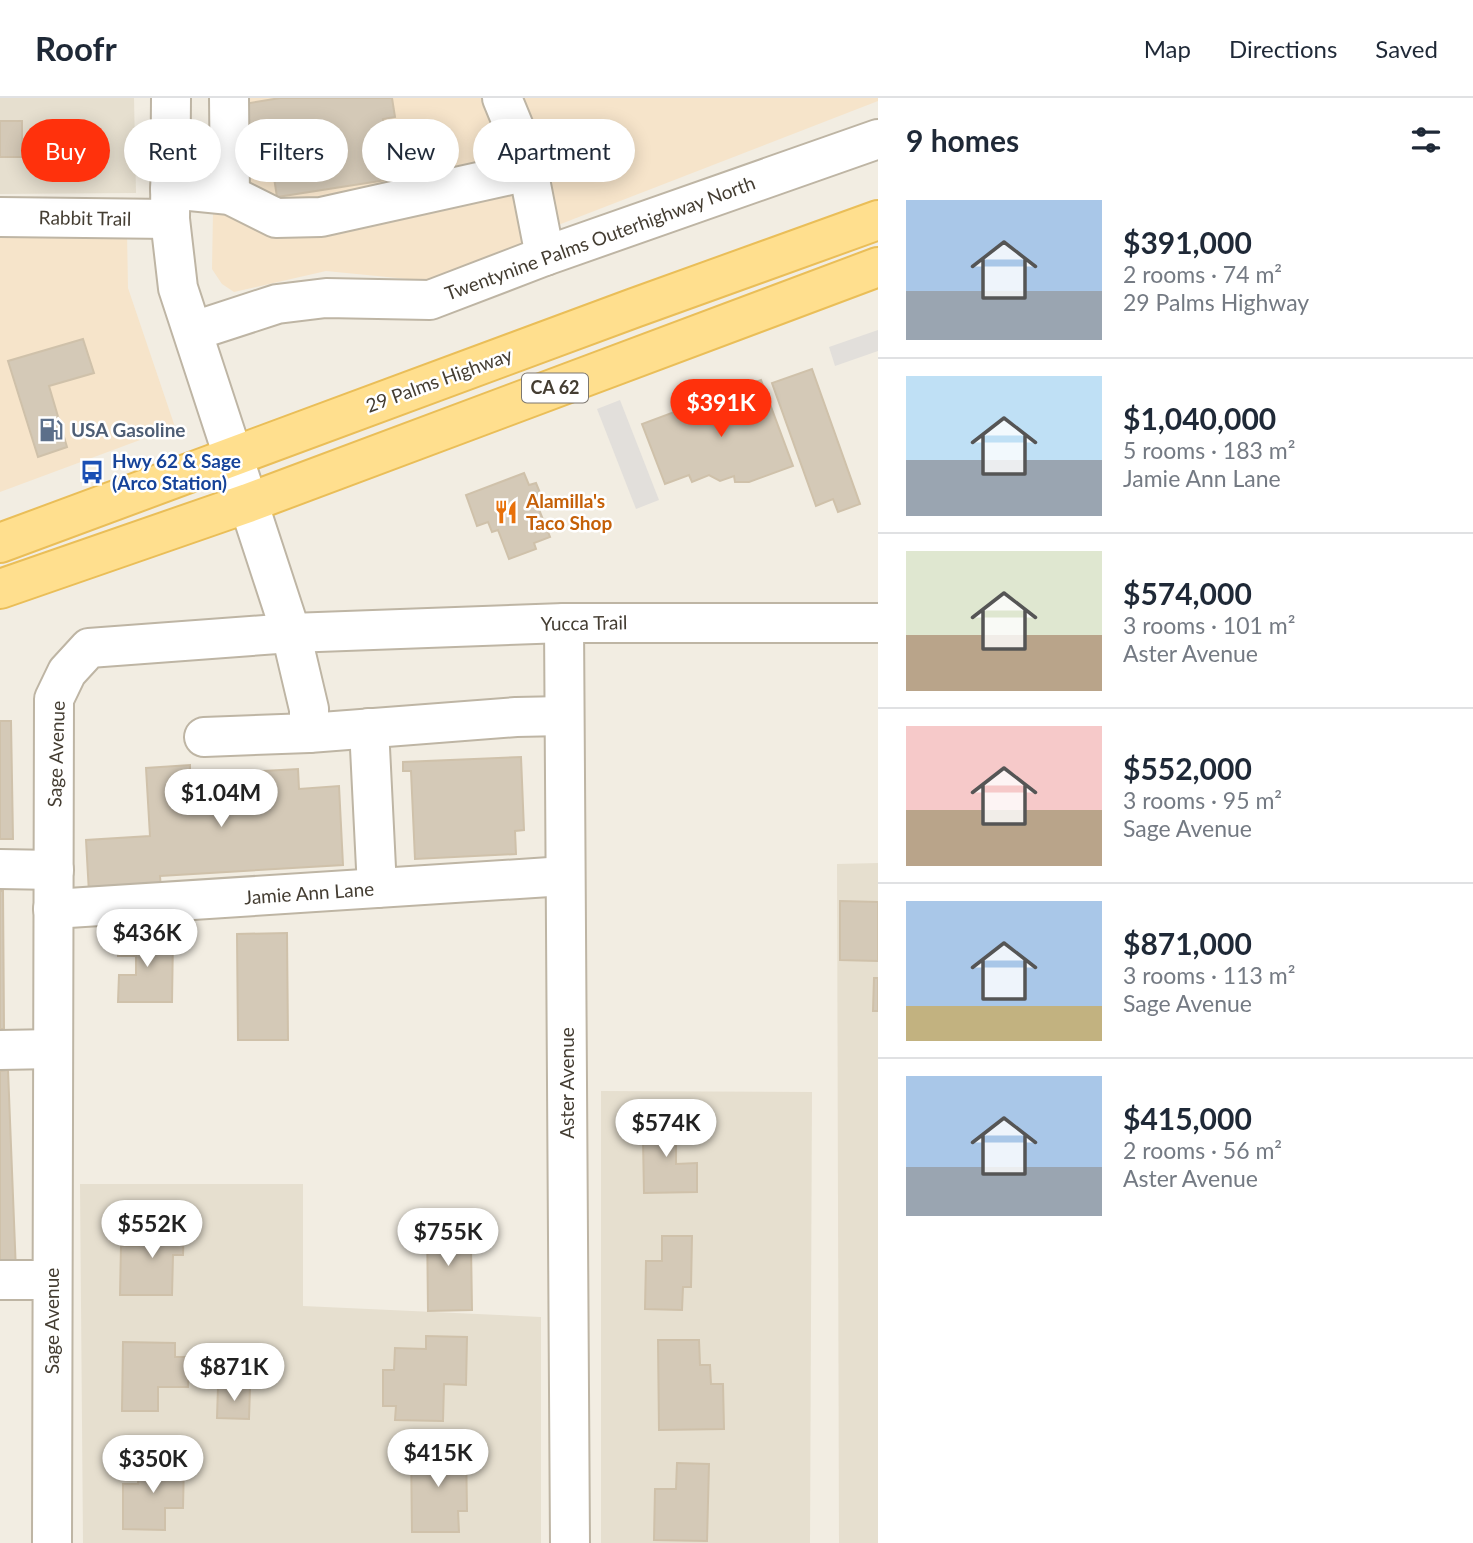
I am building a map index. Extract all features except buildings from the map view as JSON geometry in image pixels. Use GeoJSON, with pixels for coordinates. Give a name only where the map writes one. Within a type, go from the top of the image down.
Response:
{"type":"FeatureCollection","features":[{"type":"Feature","properties":{"kind":"main road","name":"29 Palms Highway"},"geometry":{"type":"LineString","coordinates":[[0,543],[878,220]]}},
{"type":"Feature","properties":{"kind":"main road","name":"CA 62"},"geometry":{"type":"LineString","coordinates":[[0,589],[248,503],[878,267]]}},
{"type":"Feature","properties":{"kind":"street"},"geometry":{"type":"LineString","coordinates":[[171,98],[170,204],[178,288],[291,633],[309,709],[309,733]]}},
{"type":"Feature","properties":{"kind":"street"},"geometry":{"type":"LineString","coordinates":[[229,98],[230,195]]}},
{"type":"Feature","properties":{"kind":"street"},"geometry":{"type":"LineString","coordinates":[[502,98],[511,119]]}},
{"type":"Feature","properties":{"kind":"street","name":"Twentynine Palms Outerhighway North"},"geometry":{"type":"LineString","coordinates":[[194,331],[277,304],[326,298],[430,299],[878,139]]}},
{"type":"Feature","properties":{"kind":"street","name":"Rabbit Trail"},"geometry":{"type":"LineString","coordinates":[[0,217],[170,204],[230,195],[276,218],[321,217],[478,182]]}},
{"type":"Feature","properties":{"kind":"street"},"geometry":{"type":"LineString","coordinates":[[530,182],[545,256]]}},
{"type":"Feature","properties":{"kind":"street","name":"Yucca Trail"},"geometry":{"type":"LineString","coordinates":[[291,633],[564,623],[878,623]]}},
{"type":"Feature","properties":{"kind":"street","name":"Aster Avenue"},"geometry":{"type":"LineString","coordinates":[[564,623],[570,1543]]}},
{"type":"Feature","properties":{"kind":"street","name":"Sage Avenue"},"geometry":{"type":"LineString","coordinates":[[52,1543],[54,699],[67,672],[89,648],[291,633]]}},
{"type":"Feature","properties":{"kind":"street"},"geometry":{"type":"LineString","coordinates":[[204,737],[309,733],[516,717],[564,716]]}},
{"type":"Feature","properties":{"kind":"street"},"geometry":{"type":"LineString","coordinates":[[369,728],[377,888]]}},
{"type":"Feature","properties":{"kind":"street"},"geometry":{"type":"LineString","coordinates":[[0,869],[54,870]]}},
{"type":"Feature","properties":{"kind":"street","name":"Jamie Ann Lane"},"geometry":{"type":"LineString","coordinates":[[53,909],[565,876]]}},
{"type":"Feature","properties":{"kind":"street"},"geometry":{"type":"LineString","coordinates":[[0,1050],[53,1049]]}},
{"type":"Feature","properties":{"kind":"street"},"geometry":{"type":"LineString","coordinates":[[0,1280],[52,1280]]}},
{"type":"Feature","properties":{"kind":"shaded area"},"geometry":{"type":"Polygon","coordinates":[[[0,98],[134,98],[134,119],[124,119],[124,182],[136,182],[136,193],[0,194],[0,98]]]}},
{"type":"Feature","properties":{"kind":"shaded area"},"geometry":{"type":"Polygon","coordinates":[[[215,98],[495,98],[501,119],[473,119],[473,182],[517,182],[533,241],[428,281],[326,271],[234,292],[222,284],[212,269],[214,182],[221,182],[221,119],[215,119],[215,98]]]}},
{"type":"Feature","properties":{"kind":"shaded area"},"geometry":{"type":"Polygon","coordinates":[[[518,98],[878,98],[878,101],[553,227],[541,182],[635,182],[635,119],[524,119],[518,98]]]}},
{"type":"Feature","properties":{"kind":"shaded area"},"geometry":{"type":"Polygon","coordinates":[[[0,230],[127,232],[128,288],[175,427],[0,492],[0,230]]]}},
{"type":"Feature","properties":{"kind":"shaded area"},"geometry":{"type":"Polygon","coordinates":[[[878,330],[878,351],[835,366],[829,347],[878,330]]]}},
{"type":"Feature","properties":{"kind":"shaded area"},"geometry":{"type":"Polygon","coordinates":[[[620,400],[659,500],[636,509],[597,409],[620,400]]]}},
{"type":"Feature","properties":{"kind":"shaded area"},"geometry":{"type":"Polygon","coordinates":[[[878,863],[878,1543],[839,1543],[837,864],[878,863]]]}},
{"type":"Feature","properties":{"kind":"shaded area"},"geometry":{"type":"Polygon","coordinates":[[[601,1091],[812,1092],[810,1543],[601,1543],[601,1091]]]}},
{"type":"Feature","properties":{"kind":"shaded area"},"geometry":{"type":"Polygon","coordinates":[[[80,1184],[303,1184],[303,1306],[541,1317],[541,1543],[83,1543],[80,1184]]]}},
{"type":"Feature","properties":{"kind":"place","name":"USA Gasoline"},"geometry":{"type":"Point","coordinates":[51,430]}},
{"type":"Feature","properties":{"kind":"place","name":"Hwy 62 & Sage (Arco Station)"},"geometry":{"type":"Point","coordinates":[92,472]}},
{"type":"Feature","properties":{"kind":"place","name":"Alamilla's Taco Shop"},"geometry":{"type":"Point","coordinates":[506,512]}}]}
